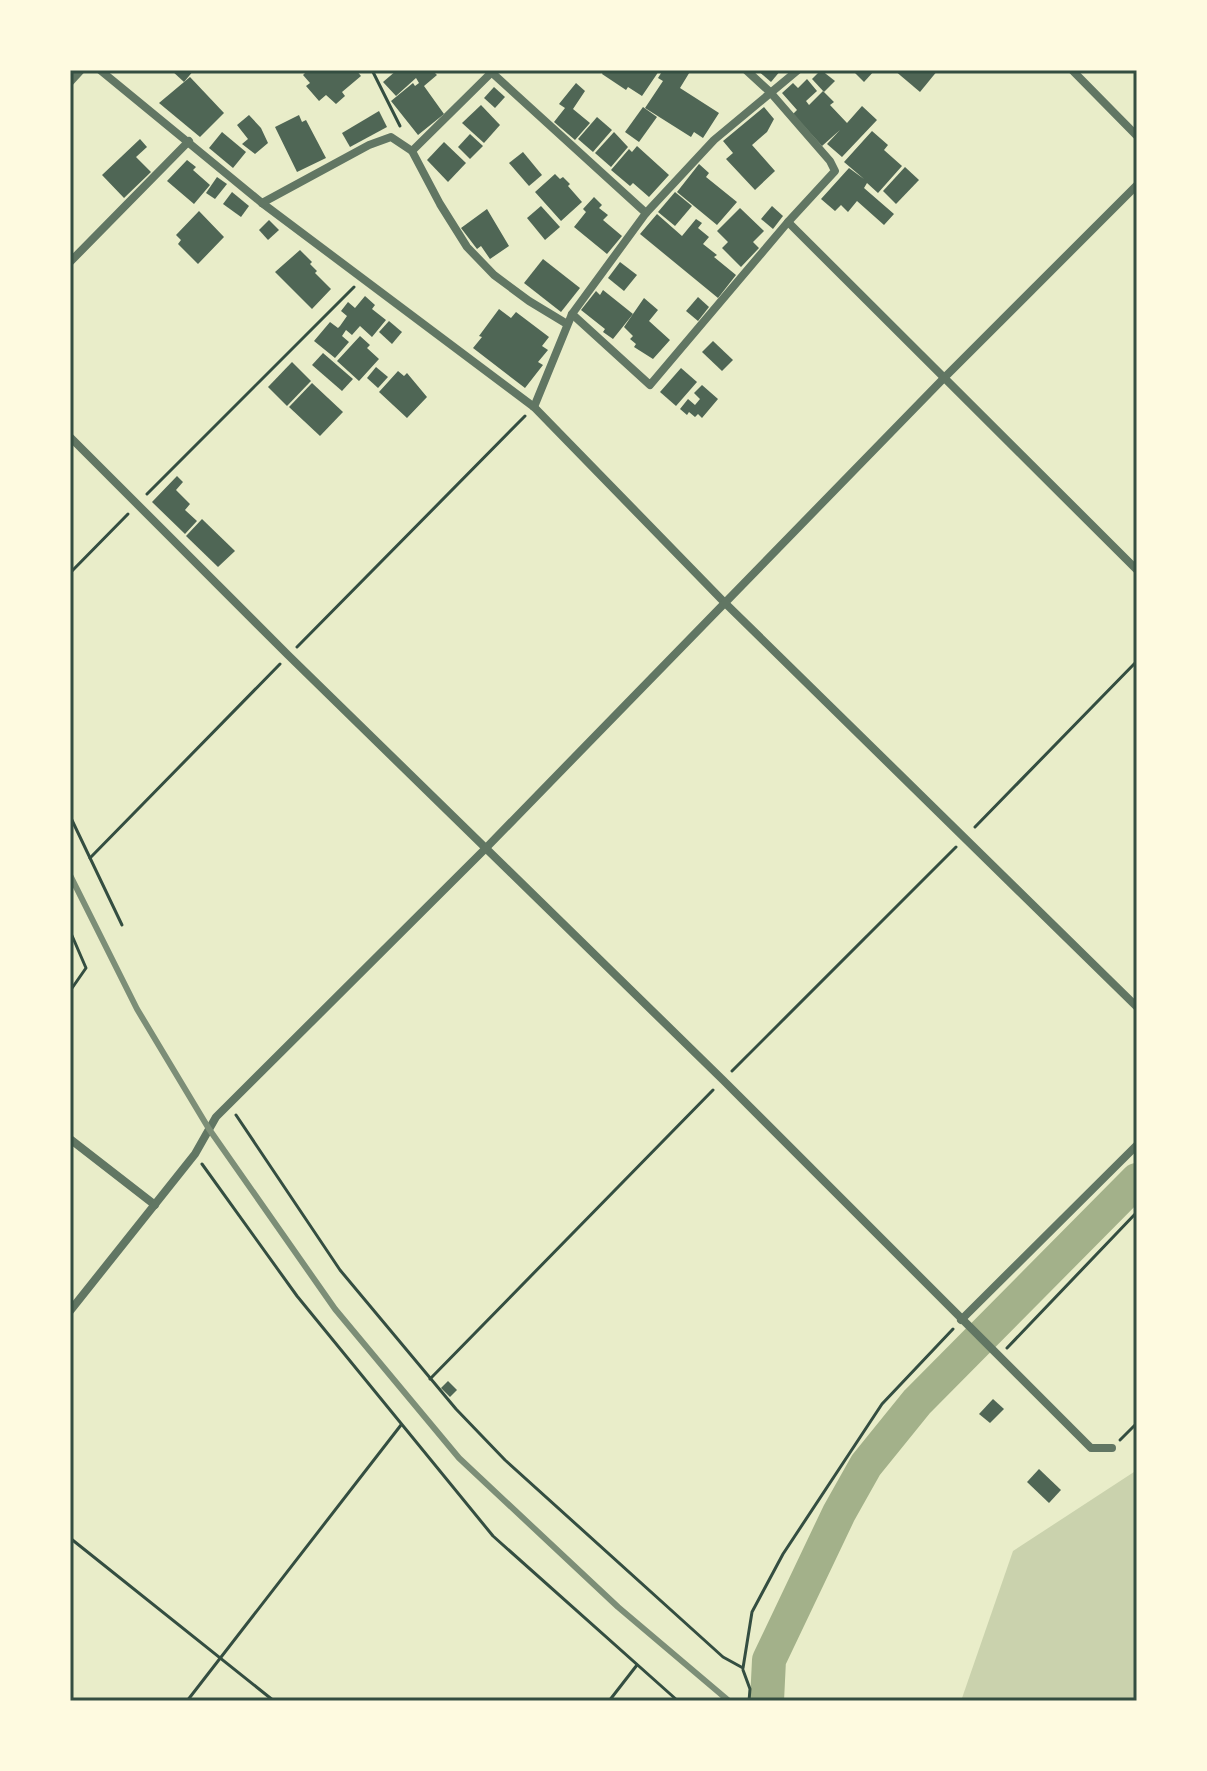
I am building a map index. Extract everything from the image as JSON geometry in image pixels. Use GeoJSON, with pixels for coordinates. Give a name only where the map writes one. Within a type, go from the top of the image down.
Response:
{"type":"FeatureCollection","features":[{"type":"Feature","properties":{"kind":"street"},"geometry":{"type":"LineString","coordinates":[[70,82],[81,70]]}},
{"type":"Feature","properties":{"kind":"street"},"geometry":{"type":"LineString","coordinates":[[100,70],[262,203],[534,407],[724,602],[1137,1007]]}},
{"type":"Feature","properties":{"kind":"street"},"geometry":{"type":"LineString","coordinates":[[572,314],[650,385],[835,171],[830,161],[770,92],[746,70]]}},
{"type":"Feature","properties":{"kind":"street"},"geometry":{"type":"LineString","coordinates":[[534,407],[572,314],[646,213],[714,140],[798,70]]}},
{"type":"Feature","properties":{"kind":"street"},"geometry":{"type":"LineString","coordinates":[[1072,70],[1137,136]]}},
{"type":"Feature","properties":{"kind":"street"},"geometry":{"type":"LineString","coordinates":[[412,151],[492,71],[646,213]]}},
{"type":"Feature","properties":{"kind":"street"},"geometry":{"type":"LineString","coordinates":[[262,203],[369,145],[391,137],[412,151],[467,247],[494,275],[567,324]]}},
{"type":"Feature","properties":{"kind":"street"},"geometry":{"type":"LineString","coordinates":[[70,262],[189,141]]}},
{"type":"Feature","properties":{"kind":"street"},"geometry":{"type":"LineString","coordinates":[[70,1311],[195,1154],[216,1117],[485,849],[724,602],[1137,185]]}},
{"type":"Feature","properties":{"kind":"street"},"geometry":{"type":"LineString","coordinates":[[788,222],[1137,570]]}},
{"type":"Feature","properties":{"kind":"street"},"geometry":{"type":"LineString","coordinates":[[70,437],[723,1080],[1091,1448],[1112,1448]]}},
{"type":"Feature","properties":{"kind":"street"},"geometry":{"type":"LineString","coordinates":[[70,1139],[155,1205]]}},
{"type":"Feature","properties":{"kind":"street"},"geometry":{"type":"LineString","coordinates":[[964,1323],[1137,1145]]}},
{"type":"Feature","properties":{"kind":"path"},"geometry":{"type":"LineString","coordinates":[[372,70],[412,151]]}},
{"type":"Feature","properties":{"kind":"path"},"geometry":{"type":"LineString","coordinates":[[70,573],[362,278]]}},
{"type":"Feature","properties":{"kind":"path"},"geometry":{"type":"LineString","coordinates":[[90,858],[534,407]]}},
{"type":"Feature","properties":{"kind":"path"},"geometry":{"type":"LineString","coordinates":[[430,1379],[1137,661]]}},
{"type":"Feature","properties":{"kind":"path"},"geometry":{"type":"LineString","coordinates":[[70,816],[122,925]]}},
{"type":"Feature","properties":{"kind":"path"},"geometry":{"type":"LineString","coordinates":[[70,931],[86,968],[70,991]]}},
{"type":"Feature","properties":{"kind":"path"},"geometry":{"type":"LineString","coordinates":[[230,1105],[244,1131],[340,1270],[430,1379],[505,1460],[723,1657],[743,1668]]}},
{"type":"Feature","properties":{"kind":"path"},"geometry":{"type":"LineString","coordinates":[[195,1154],[297,1296],[493,1536],[678,1701]]}},
{"type":"Feature","properties":{"kind":"path"},"geometry":{"type":"LineString","coordinates":[[996,1353],[1137,1212]]}},
{"type":"Feature","properties":{"kind":"path"},"geometry":{"type":"LineString","coordinates":[[749,1701],[750,1689],[743,1668],[752,1612],[783,1554],[882,1404],[964,1323]]}},
{"type":"Feature","properties":{"kind":"path"},"geometry":{"type":"LineString","coordinates":[[1112,1448],[1137,1423]]}},
{"type":"Feature","properties":{"kind":"path"},"geometry":{"type":"LineString","coordinates":[[187,1701],[401,1425]]}},
{"type":"Feature","properties":{"kind":"path"},"geometry":{"type":"LineString","coordinates":[[70,1538],[274,1701]]}},
{"type":"Feature","properties":{"kind":"path"},"geometry":{"type":"LineString","coordinates":[[609,1701],[637,1665]]}},
{"type":"Feature","properties":{"kind":"green space"},"geometry":{"type":"Polygon","coordinates":[[[1137,1470],[1137,1701],[961,1701],[1013,1551],[1137,1470]]]}},
{"type":"Feature","properties":{"kind":"building"},"geometry":{"type":"Polygon","coordinates":[[[171,70],[194,70],[184,82],[171,70]]]}},
{"type":"Feature","properties":{"kind":"building"},"geometry":{"type":"Polygon","coordinates":[[[308,70],[343,70],[346,73],[356,70],[361,76],[342,92],[345,96],[336,104],[326,95],[319,101],[306,86],[310,83],[303,75],[308,70]]]}},
{"type":"Feature","properties":{"kind":"building"},"geometry":{"type":"Polygon","coordinates":[[[397,70],[432,70],[437,75],[424,86],[444,114],[418,135],[391,101],[413,83],[415,86],[419,83],[416,78],[396,96],[383,82],[397,70]]]}},
{"type":"Feature","properties":{"kind":"building"},"geometry":{"type":"Polygon","coordinates":[[[604,70],[659,71],[642,96],[628,87],[626,90],[602,74],[604,70]]]}},
{"type":"Feature","properties":{"kind":"building"},"geometry":{"type":"Polygon","coordinates":[[[663,70],[691,70],[680,88],[719,113],[703,138],[694,132],[691,137],[645,108],[663,81],[658,78],[663,70]]]}},
{"type":"Feature","properties":{"kind":"building"},"geometry":{"type":"Polygon","coordinates":[[[757,70],[781,70],[771,82],[757,70]]]}},
{"type":"Feature","properties":{"kind":"building"},"geometry":{"type":"Polygon","coordinates":[[[821,70],[835,81],[824,92],[812,79],[821,70]]]}},
{"type":"Feature","properties":{"kind":"building"},"geometry":{"type":"Polygon","coordinates":[[[852,70],[875,70],[864,82],[852,70]]]}},
{"type":"Feature","properties":{"kind":"building"},"geometry":{"type":"Polygon","coordinates":[[[894,70],[938,70],[920,92],[894,70]]]}},
{"type":"Feature","properties":{"kind":"building"},"geometry":{"type":"Polygon","coordinates":[[[190,77],[224,113],[200,137],[159,103],[190,77]]]}},
{"type":"Feature","properties":{"kind":"building"},"geometry":{"type":"Polygon","coordinates":[[[807,79],[817,91],[806,101],[809,105],[823,91],[834,102],[830,105],[847,123],[862,106],[877,120],[842,157],[827,144],[840,130],[822,146],[793,114],[797,110],[782,93],[793,83],[798,88],[807,79]]]}},
{"type":"Feature","properties":{"kind":"building"},"geometry":{"type":"Polygon","coordinates":[[[576,83],[585,91],[573,109],[590,123],[575,140],[554,122],[565,108],[559,104],[576,83]]]}},
{"type":"Feature","properties":{"kind":"building"},"geometry":{"type":"Polygon","coordinates":[[[494,87],[505,97],[495,108],[484,98],[494,87]]]}},
{"type":"Feature","properties":{"kind":"building"},"geometry":{"type":"Polygon","coordinates":[[[481,105],[500,125],[484,143],[462,123],[481,105]]]}},
{"type":"Feature","properties":{"kind":"building"},"geometry":{"type":"Polygon","coordinates":[[[643,107],[657,117],[639,142],[625,132],[643,107]]]}},
{"type":"Feature","properties":{"kind":"building"},"geometry":{"type":"Polygon","coordinates":[[[764,107],[774,119],[767,132],[752,145],[775,171],[755,190],[726,159],[733,153],[723,141],[764,107]]]}},
{"type":"Feature","properties":{"kind":"building"},"geometry":{"type":"Polygon","coordinates":[[[379,111],[387,127],[350,147],[342,133],[379,111]]]}},
{"type":"Feature","properties":{"kind":"building"},"geometry":{"type":"Polygon","coordinates":[[[249,115],[261,128],[268,143],[255,154],[242,144],[248,139],[237,125],[249,115]]]}},
{"type":"Feature","properties":{"kind":"building"},"geometry":{"type":"Polygon","coordinates":[[[299,115],[302,122],[306,120],[326,158],[297,172],[275,127],[299,115]]]}},
{"type":"Feature","properties":{"kind":"building"},"geometry":{"type":"Polygon","coordinates":[[[597,117],[612,130],[593,152],[578,139],[597,117]]]}},
{"type":"Feature","properties":{"kind":"building"},"geometry":{"type":"Polygon","coordinates":[[[872,131],[888,145],[884,150],[902,166],[878,193],[867,183],[864,188],[894,214],[884,225],[857,201],[848,212],[841,205],[835,211],[821,199],[849,168],[864,179],[844,162],[872,131]]]}},
{"type":"Feature","properties":{"kind":"building"},"geometry":{"type":"Polygon","coordinates":[[[222,132],[246,152],[233,168],[209,148],[222,132]]]}},
{"type":"Feature","properties":{"kind":"building"},"geometry":{"type":"Polygon","coordinates":[[[614,132],[628,147],[611,167],[595,153],[614,132]]]}},
{"type":"Feature","properties":{"kind":"building"},"geometry":{"type":"Polygon","coordinates":[[[470,134],[483,146],[470,159],[458,147],[470,134]]]}},
{"type":"Feature","properties":{"kind":"building"},"geometry":{"type":"Polygon","coordinates":[[[140,139],[147,147],[136,157],[151,172],[124,198],[102,175],[140,139]]]}},
{"type":"Feature","properties":{"kind":"building"},"geometry":{"type":"Polygon","coordinates":[[[444,142],[466,163],[448,182],[427,160],[444,142]]]}},
{"type":"Feature","properties":{"kind":"building"},"geometry":{"type":"Polygon","coordinates":[[[637,146],[669,175],[649,197],[611,170],[629,149],[632,152],[637,146]]]}},
{"type":"Feature","properties":{"kind":"building"},"geometry":{"type":"Polygon","coordinates":[[[523,152],[542,175],[529,186],[509,163],[523,152]]]}},
{"type":"Feature","properties":{"kind":"building"},"geometry":{"type":"Polygon","coordinates":[[[187,160],[210,185],[194,204],[167,181],[187,160]]]}},
{"type":"Feature","properties":{"kind":"building"},"geometry":{"type":"Polygon","coordinates":[[[699,164],[709,173],[706,177],[737,202],[717,225],[677,192],[699,164]]]}},
{"type":"Feature","properties":{"kind":"building"},"geometry":{"type":"Polygon","coordinates":[[[905,167],[919,180],[896,204],[883,191],[905,167]]]}},
{"type":"Feature","properties":{"kind":"building"},"geometry":{"type":"Polygon","coordinates":[[[555,174],[570,184],[568,186],[582,202],[561,221],[535,192],[555,174]]]}},
{"type":"Feature","properties":{"kind":"building"},"geometry":{"type":"Polygon","coordinates":[[[217,177],[227,184],[215,199],[206,193],[217,177]]]}},
{"type":"Feature","properties":{"kind":"building"},"geometry":{"type":"Polygon","coordinates":[[[232,192],[249,206],[241,217],[223,204],[232,192]]]}},
{"type":"Feature","properties":{"kind":"building"},"geometry":{"type":"Polygon","coordinates":[[[675,192],[692,206],[675,226],[658,212],[675,192]]]}},
{"type":"Feature","properties":{"kind":"building"},"geometry":{"type":"Polygon","coordinates":[[[594,197],[602,205],[599,208],[608,215],[603,220],[622,236],[607,254],[574,227],[586,212],[583,209],[594,197]]]}},
{"type":"Feature","properties":{"kind":"building"},"geometry":{"type":"Polygon","coordinates":[[[541,206],[560,227],[545,240],[527,218],[541,206]]]}},
{"type":"Feature","properties":{"kind":"building"},"geometry":{"type":"Polygon","coordinates":[[[772,206],[783,216],[773,229],[761,219],[772,206]]]}},
{"type":"Feature","properties":{"kind":"building"},"geometry":{"type":"Polygon","coordinates":[[[740,208],[764,231],[753,242],[759,248],[741,267],[722,248],[728,242],[717,231],[740,208]]]}},
{"type":"Feature","properties":{"kind":"building"},"geometry":{"type":"Polygon","coordinates":[[[487,209],[509,246],[490,259],[481,246],[477,249],[461,228],[487,209]]]}},
{"type":"Feature","properties":{"kind":"building"},"geometry":{"type":"Polygon","coordinates":[[[199,211],[224,237],[198,264],[178,244],[181,240],[176,235],[199,211]]]}},
{"type":"Feature","properties":{"kind":"building"},"geometry":{"type":"Polygon","coordinates":[[[657,214],[682,236],[696,219],[702,223],[698,228],[709,237],[703,244],[736,275],[718,298],[640,234],[657,214]]]}},
{"type":"Feature","properties":{"kind":"building"},"geometry":{"type":"Polygon","coordinates":[[[269,220],[279,230],[268,240],[259,230],[269,220]]]}},
{"type":"Feature","properties":{"kind":"building"},"geometry":{"type":"Polygon","coordinates":[[[300,250],[312,262],[310,264],[317,271],[315,273],[331,289],[312,309],[275,272],[300,250]]]}},
{"type":"Feature","properties":{"kind":"building"},"geometry":{"type":"Polygon","coordinates":[[[543,259],[580,288],[561,312],[524,283],[543,259]]]}},
{"type":"Feature","properties":{"kind":"building"},"geometry":{"type":"Polygon","coordinates":[[[620,262],[637,275],[624,291],[608,278],[620,262]]]}},
{"type":"Feature","properties":{"kind":"building"},"geometry":{"type":"Polygon","coordinates":[[[603,290],[633,314],[613,339],[581,310],[596,291],[600,295],[603,290]]]}},
{"type":"Feature","properties":{"kind":"building"},"geometry":{"type":"Polygon","coordinates":[[[365,296],[375,305],[372,309],[386,320],[372,337],[360,326],[352,335],[346,330],[342,336],[349,342],[335,358],[314,341],[330,322],[338,328],[340,326],[347,316],[341,311],[348,302],[355,308],[365,296]]]}},
{"type":"Feature","properties":{"kind":"building"},"geometry":{"type":"Polygon","coordinates":[[[698,297],[709,307],[698,321],[686,311],[698,297]]]}},
{"type":"Feature","properties":{"kind":"building"},"geometry":{"type":"Polygon","coordinates":[[[644,298],[658,310],[649,321],[670,340],[653,359],[634,347],[636,344],[630,339],[633,336],[624,327],[644,298]]]}},
{"type":"Feature","properties":{"kind":"building"},"geometry":{"type":"Polygon","coordinates":[[[499,309],[511,318],[516,312],[549,337],[542,346],[548,350],[538,362],[543,365],[525,388],[473,348],[499,309]]]}},
{"type":"Feature","properties":{"kind":"building"},"geometry":{"type":"Polygon","coordinates":[[[389,321],[402,332],[392,344],[379,332],[389,321]]]}},
{"type":"Feature","properties":{"kind":"building"},"geometry":{"type":"Polygon","coordinates":[[[360,336],[379,359],[359,381],[337,361],[360,336]]]}},
{"type":"Feature","properties":{"kind":"building"},"geometry":{"type":"Polygon","coordinates":[[[713,341],[733,360],[722,371],[702,352],[713,341]]]}},
{"type":"Feature","properties":{"kind":"building"},"geometry":{"type":"Polygon","coordinates":[[[323,353],[353,379],[342,391],[312,365],[323,353]]]}},
{"type":"Feature","properties":{"kind":"building"},"geometry":{"type":"Polygon","coordinates":[[[292,362],[311,381],[287,406],[268,387],[292,362]]]}},
{"type":"Feature","properties":{"kind":"building"},"geometry":{"type":"Polygon","coordinates":[[[376,367],[388,377],[378,388],[367,378],[376,367]]]}},
{"type":"Feature","properties":{"kind":"building"},"geometry":{"type":"Polygon","coordinates":[[[681,368],[697,382],[676,406],[660,392],[681,368]]]}},
{"type":"Feature","properties":{"kind":"building"},"geometry":{"type":"Polygon","coordinates":[[[398,371],[404,376],[407,373],[427,397],[407,418],[379,392],[398,371]]]}},
{"type":"Feature","properties":{"kind":"building"},"geometry":{"type":"Polygon","coordinates":[[[312,383],[343,412],[320,436],[289,407],[312,383]]]}},
{"type":"Feature","properties":{"kind":"building"},"geometry":{"type":"Polygon","coordinates":[[[702,385],[718,399],[702,418],[689,412],[687,415],[680,409],[688,399],[695,405],[700,399],[694,393],[702,385]]]}},
{"type":"Feature","properties":{"kind":"building"},"geometry":{"type":"Polygon","coordinates":[[[177,476],[183,482],[176,490],[190,504],[185,510],[197,521],[185,534],[152,502],[177,476]]]}},
{"type":"Feature","properties":{"kind":"building"},"geometry":{"type":"Polygon","coordinates":[[[202,519],[235,551],[218,567],[186,536],[202,519]]]}},
{"type":"Feature","properties":{"kind":"building"},"geometry":{"type":"Polygon","coordinates":[[[448,1381],[457,1390],[450,1397],[441,1388],[448,1381]]]}},
{"type":"Feature","properties":{"kind":"building"},"geometry":{"type":"Polygon","coordinates":[[[993,1399],[1004,1409],[990,1423],[979,1414],[993,1399]]]}},
{"type":"Feature","properties":{"kind":"building"},"geometry":{"type":"Polygon","coordinates":[[[1039,1469],[1061,1490],[1049,1503],[1027,1482],[1039,1469]]]}},
{"type":"Feature","properties":{"kind":"waterway"},"geometry":{"type":"LineString","coordinates":[[767,1701],[769,1660],[839,1513],[866,1465],[917,1402],[1137,1180]]}},
{"type":"Feature","properties":{"kind":"railway"},"geometry":{"type":"LineString","coordinates":[[70,875],[137,1009],[209,1129],[335,1309],[459,1458],[618,1607],[729,1701]]}}]}
